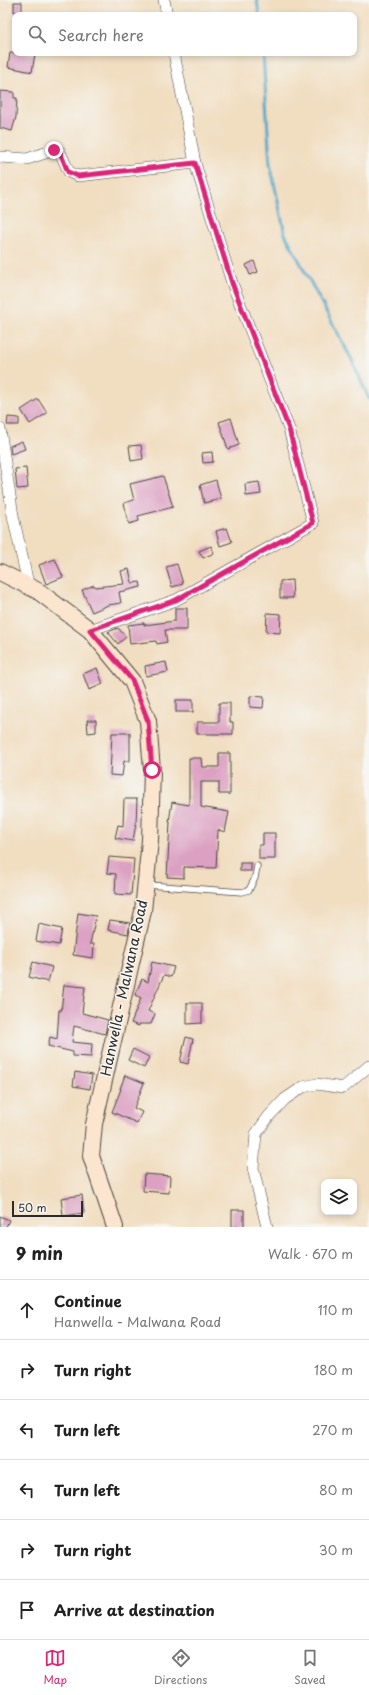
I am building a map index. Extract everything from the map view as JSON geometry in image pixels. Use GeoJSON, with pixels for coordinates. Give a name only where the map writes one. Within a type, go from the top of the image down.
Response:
{"type":"FeatureCollection","features":[{"type":"Feature","properties":{"kind":"street"},"geometry":{"type":"LineString","coordinates":[[164,0],[166,12]]}},
{"type":"Feature","properties":{"kind":"street"},"geometry":{"type":"LineString","coordinates":[[90,630],[176,600],[313,523],[289,429],[232,283],[195,163],[175,56]]}},
{"type":"Feature","properties":{"kind":"street"},"geometry":{"type":"LineString","coordinates":[[0,157],[27,159],[54,150],[60,152],[68,172],[78,176],[195,163]]}},
{"type":"Feature","properties":{"kind":"street"},"geometry":{"type":"LineString","coordinates":[[0,429],[13,516],[29,588]]}},
{"type":"Feature","properties":{"kind":"street","name":"Hanwella - Malwana Road"},"geometry":{"type":"LineString","coordinates":[[0,572],[29,588],[38,591],[90,630],[132,680],[148,721],[152,770],[150,840],[143,911],[94,1124],[90,1156],[115,1227]]}},
{"type":"Feature","properties":{"kind":"street"},"geometry":{"type":"LineString","coordinates":[[267,1227],[253,1168],[256,1134],[269,1116],[285,1099],[303,1087],[317,1084],[343,1088],[369,1066]]}},
{"type":"Feature","properties":{"kind":"lane"},"geometry":{"type":"LineString","coordinates":[[145,885],[242,892],[250,890],[255,878],[257,866]]}},
{"type":"Feature","properties":{"kind":"building"},"geometry":{"type":"Polygon","coordinates":[[[14,2],[22,2],[22,12],[14,12],[14,2]]]}},
{"type":"Feature","properties":{"kind":"building"},"geometry":{"type":"Polygon","coordinates":[[[10,53],[12,53],[12,56],[35,56],[32,72],[8,67],[10,53]]]}},
{"type":"Feature","properties":{"kind":"building"},"geometry":{"type":"Polygon","coordinates":[[[0,91],[14,92],[14,98],[17,98],[16,117],[12,131],[0,128],[0,91]]]}},
{"type":"Feature","properties":{"kind":"building"},"geometry":{"type":"Polygon","coordinates":[[[254,261],[258,272],[250,275],[246,265],[254,261]]]}},
{"type":"Feature","properties":{"kind":"building"},"geometry":{"type":"Polygon","coordinates":[[[38,399],[47,413],[30,424],[21,410],[38,399]]]}},
{"type":"Feature","properties":{"kind":"building"},"geometry":{"type":"Polygon","coordinates":[[[8,417],[19,418],[19,425],[7,425],[8,417]]]}},
{"type":"Feature","properties":{"kind":"building"},"geometry":{"type":"Polygon","coordinates":[[[231,418],[239,445],[228,449],[219,422],[231,418]]]}},
{"type":"Feature","properties":{"kind":"building"},"geometry":{"type":"Polygon","coordinates":[[[22,441],[25,449],[11,454],[10,446],[22,441]]]}},
{"type":"Feature","properties":{"kind":"building"},"geometry":{"type":"Polygon","coordinates":[[[141,445],[143,459],[131,461],[129,446],[141,445]]]}},
{"type":"Feature","properties":{"kind":"building"},"geometry":{"type":"Polygon","coordinates":[[[212,452],[213,462],[203,463],[202,453],[212,452]]]}},
{"type":"Feature","properties":{"kind":"building"},"geometry":{"type":"Polygon","coordinates":[[[26,468],[28,488],[17,489],[15,469],[26,468]]]}},
{"type":"Feature","properties":{"kind":"building"},"geometry":{"type":"Polygon","coordinates":[[[163,476],[173,507],[138,516],[139,521],[129,524],[124,503],[134,500],[130,484],[163,476]]]}},
{"type":"Feature","properties":{"kind":"building"},"geometry":{"type":"Polygon","coordinates":[[[216,480],[221,499],[204,503],[200,485],[216,480]]]}},
{"type":"Feature","properties":{"kind":"building"},"geometry":{"type":"Polygon","coordinates":[[[259,482],[261,494],[246,496],[245,484],[259,482]]]}},
{"type":"Feature","properties":{"kind":"building"},"geometry":{"type":"Polygon","coordinates":[[[227,528],[232,542],[220,546],[216,531],[227,528]]]}},
{"type":"Feature","properties":{"kind":"building"},"geometry":{"type":"Polygon","coordinates":[[[211,546],[214,553],[203,558],[199,551],[211,546]]]}},
{"type":"Feature","properties":{"kind":"building"},"geometry":{"type":"Polygon","coordinates":[[[55,559],[63,577],[46,584],[39,565],[55,559]]]}},
{"type":"Feature","properties":{"kind":"building"},"geometry":{"type":"Polygon","coordinates":[[[177,564],[183,584],[172,587],[166,567],[177,564]]]}},
{"type":"Feature","properties":{"kind":"building"},"geometry":{"type":"Polygon","coordinates":[[[129,569],[132,583],[140,582],[141,587],[119,592],[121,603],[108,605],[92,612],[82,590],[94,585],[95,587],[124,584],[121,571],[129,569]]]}},
{"type":"Feature","properties":{"kind":"building"},"geometry":{"type":"Polygon","coordinates":[[[292,580],[293,598],[280,598],[280,581],[292,580]]]}},
{"type":"Feature","properties":{"kind":"building"},"geometry":{"type":"Polygon","coordinates":[[[175,608],[187,608],[187,630],[165,630],[167,642],[157,644],[156,641],[130,644],[128,625],[144,623],[144,625],[175,621],[175,608]]]}},
{"type":"Feature","properties":{"kind":"building"},"geometry":{"type":"Polygon","coordinates":[[[267,613],[281,614],[280,633],[266,632],[267,613]]]}},
{"type":"Feature","properties":{"kind":"building"},"geometry":{"type":"Polygon","coordinates":[[[118,628],[126,637],[118,644],[108,632],[118,628]]]}},
{"type":"Feature","properties":{"kind":"building"},"geometry":{"type":"Polygon","coordinates":[[[166,662],[168,672],[146,676],[145,666],[166,662]]]}},
{"type":"Feature","properties":{"kind":"building"},"geometry":{"type":"Polygon","coordinates":[[[97,668],[103,684],[89,690],[83,674],[97,668]]]}},
{"type":"Feature","properties":{"kind":"building"},"geometry":{"type":"Polygon","coordinates":[[[250,696],[264,697],[263,708],[250,707],[250,696]]]}},
{"type":"Feature","properties":{"kind":"building"},"geometry":{"type":"Polygon","coordinates":[[[176,700],[193,700],[193,712],[176,712],[176,700]]]}},
{"type":"Feature","properties":{"kind":"building"},"geometry":{"type":"Polygon","coordinates":[[[219,703],[230,703],[230,722],[233,722],[233,734],[197,734],[197,722],[219,722],[219,703]]]}},
{"type":"Feature","properties":{"kind":"building"},"geometry":{"type":"Polygon","coordinates":[[[87,720],[96,720],[96,732],[88,733],[87,720]]]}},
{"type":"Feature","properties":{"kind":"building"},"geometry":{"type":"Polygon","coordinates":[[[112,733],[130,733],[130,761],[124,761],[122,776],[110,775],[112,733]]]}},
{"type":"Feature","properties":{"kind":"building"},"geometry":{"type":"Polygon","coordinates":[[[219,753],[230,753],[230,794],[219,794],[219,782],[201,782],[201,807],[229,812],[225,832],[218,830],[216,868],[184,867],[184,878],[167,877],[169,822],[172,802],[189,805],[189,758],[201,758],[202,767],[219,767],[219,753]]]}},
{"type":"Feature","properties":{"kind":"building"},"geometry":{"type":"Polygon","coordinates":[[[124,799],[137,799],[136,823],[133,841],[115,838],[118,825],[123,826],[124,799]]]}},
{"type":"Feature","properties":{"kind":"building"},"geometry":{"type":"Polygon","coordinates":[[[263,833],[275,833],[275,859],[259,859],[259,845],[263,845],[263,833]]]}},
{"type":"Feature","properties":{"kind":"building"},"geometry":{"type":"Polygon","coordinates":[[[109,857],[134,859],[131,895],[115,894],[116,874],[107,873],[109,857]]]}},
{"type":"Feature","properties":{"kind":"building"},"geometry":{"type":"Polygon","coordinates":[[[240,863],[251,863],[251,871],[240,871],[240,863]]]}},
{"type":"Feature","properties":{"kind":"building"},"geometry":{"type":"Polygon","coordinates":[[[78,913],[96,916],[90,944],[94,944],[93,958],[73,955],[78,913]]]}},
{"type":"Feature","properties":{"kind":"building"},"geometry":{"type":"Polygon","coordinates":[[[110,920],[130,923],[128,934],[108,930],[110,920]]]}},
{"type":"Feature","properties":{"kind":"building"},"geometry":{"type":"Polygon","coordinates":[[[39,924],[62,929],[59,945],[36,941],[39,924]]]}},
{"type":"Feature","properties":{"kind":"building"},"geometry":{"type":"Polygon","coordinates":[[[33,962],[52,967],[48,982],[29,977],[33,962]]]}},
{"type":"Feature","properties":{"kind":"building"},"geometry":{"type":"Polygon","coordinates":[[[152,962],[174,967],[171,977],[164,975],[148,1011],[155,1014],[151,1024],[139,1024],[139,1026],[131,1023],[141,998],[135,995],[142,979],[148,982],[152,962]]]}},
{"type":"Feature","properties":{"kind":"building"},"geometry":{"type":"Polygon","coordinates":[[[64,985],[85,987],[82,1013],[108,1020],[105,1034],[74,1026],[72,1042],[92,1044],[91,1057],[73,1056],[73,1052],[48,1046],[50,1037],[57,1039],[59,1010],[61,1011],[64,985]]]}},
{"type":"Feature","properties":{"kind":"building"},"geometry":{"type":"Polygon","coordinates":[[[187,1003],[202,1003],[202,1023],[187,1024],[187,1003]]]}},
{"type":"Feature","properties":{"kind":"building"},"geometry":{"type":"Polygon","coordinates":[[[186,1037],[193,1039],[188,1064],[180,1062],[186,1037]]]}},
{"type":"Feature","properties":{"kind":"building"},"geometry":{"type":"Polygon","coordinates":[[[133,1049],[149,1057],[144,1068],[128,1060],[133,1049]]]}},
{"type":"Feature","properties":{"kind":"building"},"geometry":{"type":"Polygon","coordinates":[[[75,1072],[92,1075],[90,1089],[73,1086],[75,1072]]]}},
{"type":"Feature","properties":{"kind":"building"},"geometry":{"type":"Polygon","coordinates":[[[125,1075],[144,1083],[134,1108],[142,1112],[137,1123],[112,1112],[125,1075]]]}},
{"type":"Feature","properties":{"kind":"building"},"geometry":{"type":"Polygon","coordinates":[[[144,1174],[170,1176],[169,1193],[143,1191],[144,1174]]]}},
{"type":"Feature","properties":{"kind":"building"},"geometry":{"type":"Polygon","coordinates":[[[82,1195],[84,1213],[63,1216],[61,1198],[82,1195]]]}},
{"type":"Feature","properties":{"kind":"building"},"geometry":{"type":"Polygon","coordinates":[[[232,1210],[244,1210],[244,1227],[232,1227],[232,1210]]]}},
{"type":"Feature","properties":{"kind":"building"},"geometry":{"type":"Polygon","coordinates":[[[0,1216],[9,1220],[6,1227],[0,1227],[0,1216]]]}},
{"type":"Feature","properties":{"kind":"waterway"},"geometry":{"type":"LineString","coordinates":[[257,0],[259,12]]}},
{"type":"Feature","properties":{"kind":"waterway"},"geometry":{"type":"LineString","coordinates":[[263,56],[270,164],[285,234],[352,360],[369,399]]}},
{"type":"Feature","properties":{"kind":"route"},"geometry":{"type":"LineString","coordinates":[[54,150],[60,152],[68,172],[78,176],[164,168],[195,163],[232,283],[289,429],[313,523],[176,600],[90,630],[100,644],[132,680],[148,721],[152,770]]}}]}
